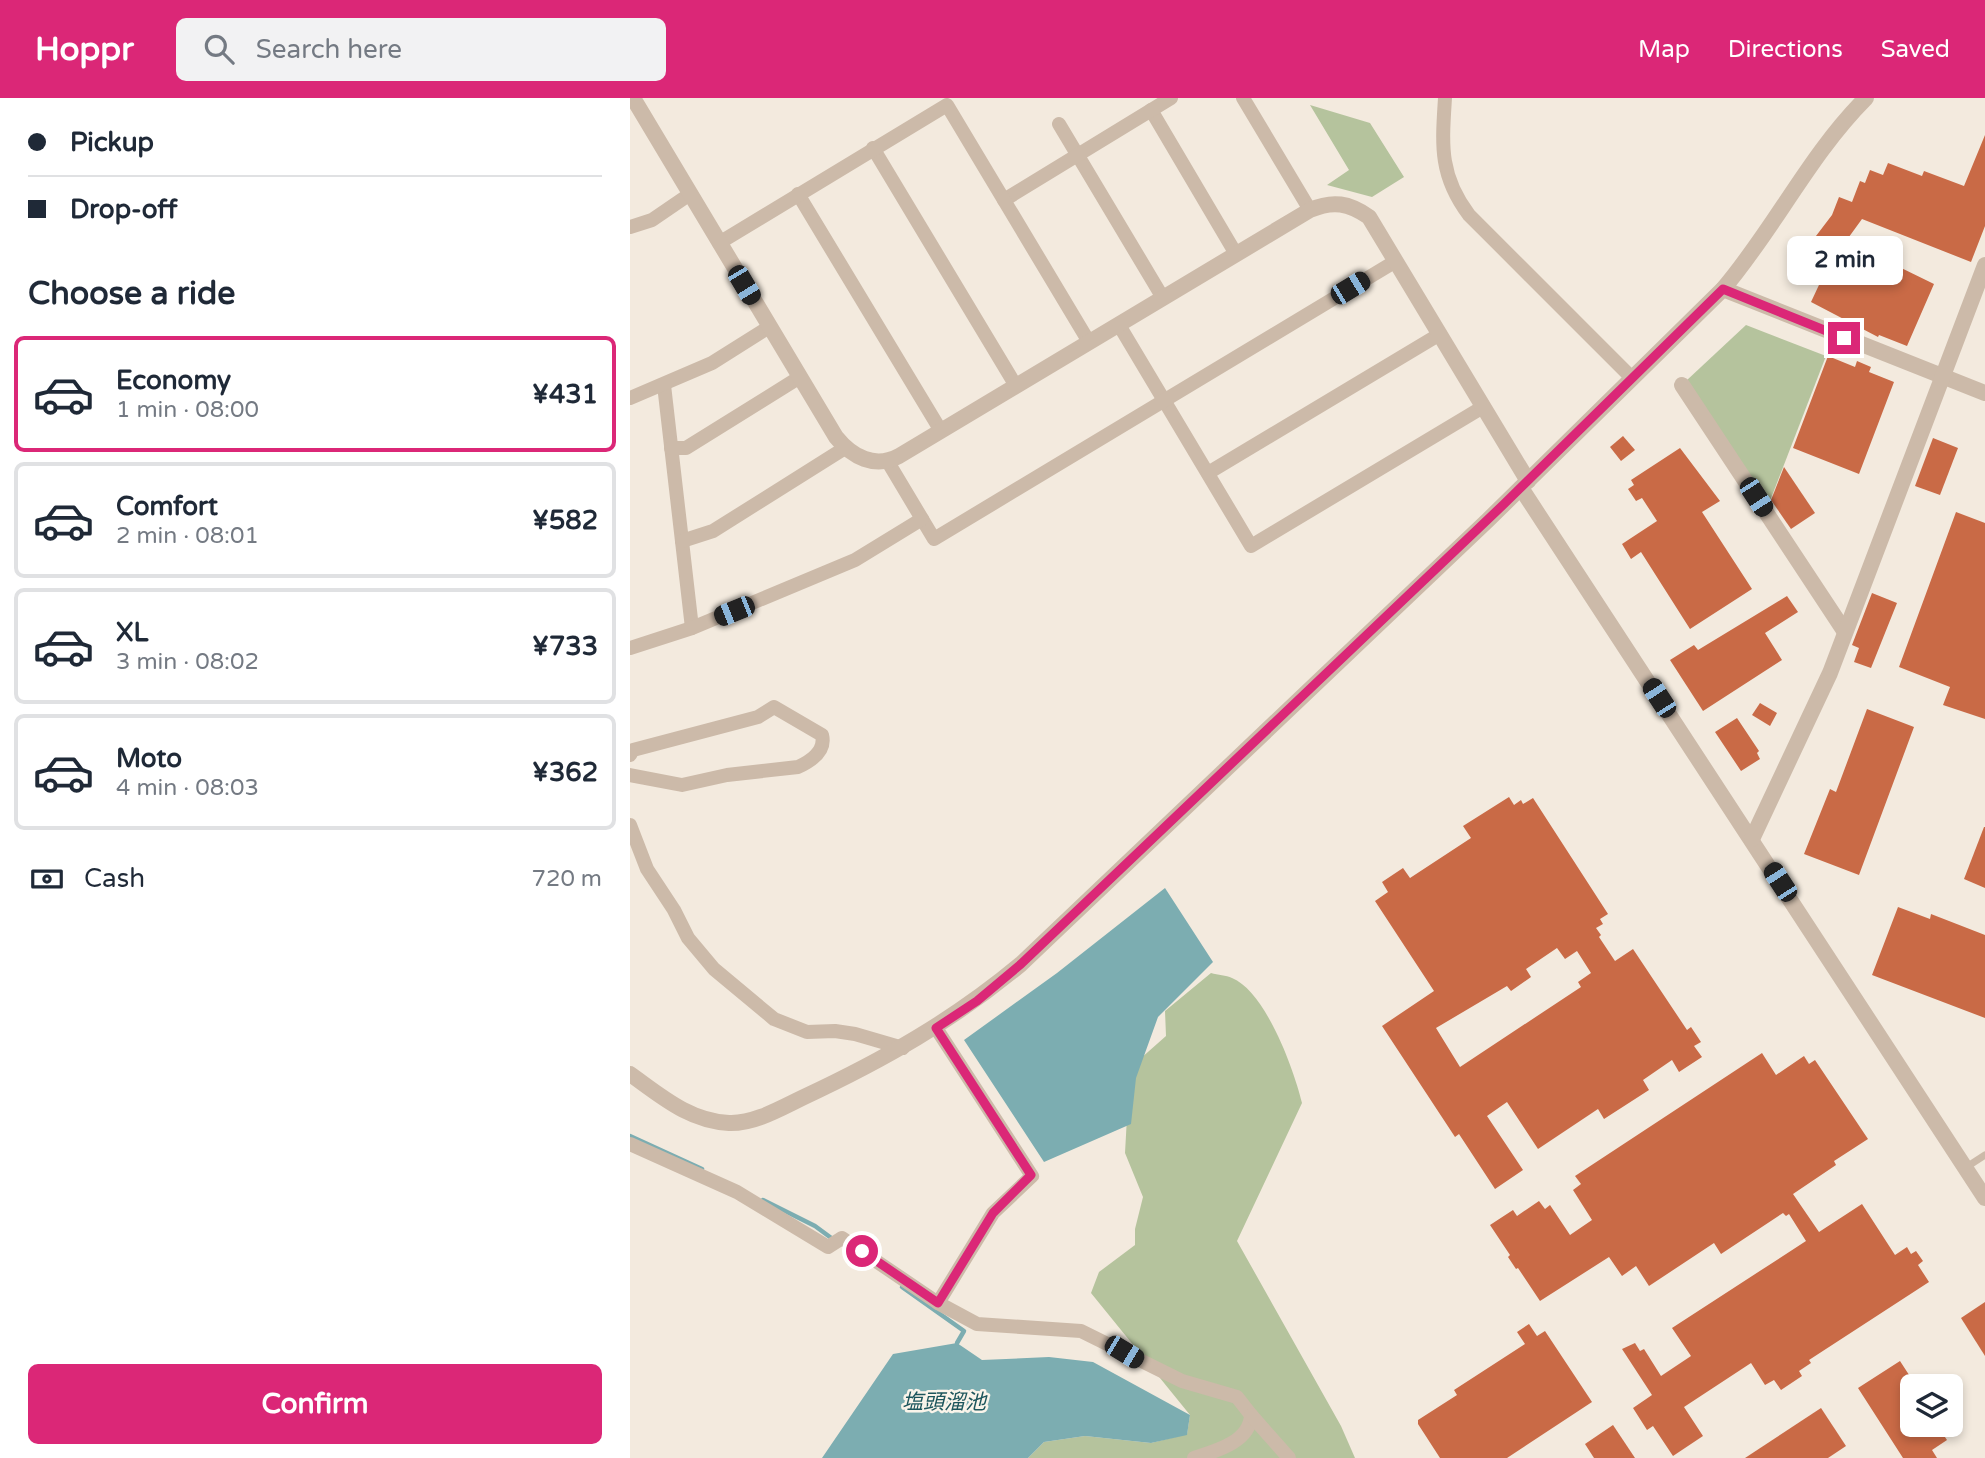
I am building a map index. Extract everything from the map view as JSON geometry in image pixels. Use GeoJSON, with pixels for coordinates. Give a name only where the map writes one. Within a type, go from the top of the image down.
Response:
{"type":"FeatureCollection","features":[{"type":"Feature","properties":{"kind":"street"},"geometry":{"type":"LineString","coordinates":[[633,98],[769,327],[845,448],[869,460],[888,462],[1310,210],[1335,202],[1358,209],[1369,216],[1483,407],[1524,485],[1985,1198]]}},
{"type":"Feature","properties":{"kind":"street"},"geometry":{"type":"LineString","coordinates":[[1004,200],[1171,98]]}},
{"type":"Feature","properties":{"kind":"street"},"geometry":{"type":"LineString","coordinates":[[1243,98],[1310,210]]}},
{"type":"Feature","properties":{"kind":"street"},"geometry":{"type":"LineString","coordinates":[[1445,98],[1442,144],[1445,172],[1455,197],[1469,215],[1631,377]]}},
{"type":"Feature","properties":{"kind":"street"},"geometry":{"type":"LineString","coordinates":[[630,1074],[688,1114],[713,1122],[732,1124],[763,1116],[903,1048],[977,1001],[1021,964],[1524,485],[1723,289],[1745,263],[1825,143],[1866,98]]}},
{"type":"Feature","properties":{"kind":"street"},"geometry":{"type":"LineString","coordinates":[[719,243],[947,104],[1089,342]]}},
{"type":"Feature","properties":{"kind":"street"},"geometry":{"type":"LineString","coordinates":[[1151,110],[1236,254]]}},
{"type":"Feature","properties":{"kind":"street"},"geometry":{"type":"LineString","coordinates":[[1059,124],[1163,298]]}},
{"type":"Feature","properties":{"kind":"street"},"geometry":{"type":"LineString","coordinates":[[873,148],[1016,386]]}},
{"type":"Feature","properties":{"kind":"street"},"geometry":{"type":"LineString","coordinates":[[630,228],[652,220],[690,194]]}},
{"type":"Feature","properties":{"kind":"street"},"geometry":{"type":"LineString","coordinates":[[798,194],[941,431]]}},
{"type":"Feature","properties":{"kind":"street"},"geometry":{"type":"LineString","coordinates":[[888,462],[934,539],[1396,261]]}},
{"type":"Feature","properties":{"kind":"street"},"geometry":{"type":"LineString","coordinates":[[1752,838],[1830,673],[1985,265]]}},
{"type":"Feature","properties":{"kind":"street"},"geometry":{"type":"LineString","coordinates":[[1723,289],[1985,393]]}},
{"type":"Feature","properties":{"kind":"street"},"geometry":{"type":"LineString","coordinates":[[1119,325],[1251,546],[1483,407]]}},
{"type":"Feature","properties":{"kind":"street"},"geometry":{"type":"LineString","coordinates":[[630,398],[712,363],[769,327]]}},
{"type":"Feature","properties":{"kind":"street"},"geometry":{"type":"LineString","coordinates":[[1208,473],[1440,334]]}},
{"type":"Feature","properties":{"kind":"street"},"geometry":{"type":"LineString","coordinates":[[671,448],[685,448],[800,377]]}},
{"type":"Feature","properties":{"kind":"street"},"geometry":{"type":"LineString","coordinates":[[664,385],[692,628]]}},
{"type":"Feature","properties":{"kind":"street"},"geometry":{"type":"LineString","coordinates":[[1682,385],[1845,632]]}},
{"type":"Feature","properties":{"kind":"street"},"geometry":{"type":"LineString","coordinates":[[682,541],[713,531],[845,448]]}},
{"type":"Feature","properties":{"kind":"street"},"geometry":{"type":"LineString","coordinates":[[630,648],[692,628],[855,560],[922,519]]}},
{"type":"Feature","properties":{"kind":"street"},"geometry":{"type":"LineString","coordinates":[[630,755],[633,750],[758,717],[774,707],[822,735],[824,743],[821,750],[808,762],[798,766],[727,775],[682,785],[630,775]]}},
{"type":"Feature","properties":{"kind":"street"},"geometry":{"type":"LineString","coordinates":[[630,825],[647,869],[688,937],[713,969],[774,1019],[807,1032],[835,1031],[855,1034],[903,1048]]}},
{"type":"Feature","properties":{"kind":"street"},"geometry":{"type":"LineString","coordinates":[[936,1028],[1031,1175],[993,1213],[938,1303]]}},
{"type":"Feature","properties":{"kind":"street"},"geometry":{"type":"LineString","coordinates":[[630,1144],[737,1192],[828,1247],[842,1238],[938,1303],[977,1324],[1081,1331],[1182,1381],[1237,1397],[1289,1458]]}},
{"type":"Feature","properties":{"kind":"street"},"geometry":{"type":"LineString","coordinates":[[1194,1458],[1234,1442],[1251,1424],[1251,1415]]}},
{"type":"Feature","properties":{"kind":"lane"},"geometry":{"type":"LineString","coordinates":[[1965,1168],[1985,1155]]}},
{"type":"Feature","properties":{"kind":"green space"},"geometry":{"type":"Polygon","coordinates":[[[1310,105],[1370,123],[1404,177],[1372,197],[1327,185],[1349,170],[1310,105]]]}},
{"type":"Feature","properties":{"kind":"green space"},"geometry":{"type":"Polygon","coordinates":[[[1746,325],[1826,356],[1768,506],[1686,381],[1746,325]]]}},
{"type":"Feature","properties":{"kind":"green space"},"geometry":{"type":"Polygon","coordinates":[[[1211,973],[1232,978],[1256,999],[1277,1033],[1302,1103],[1237,1241],[1341,1426],[1355,1458],[1028,1458],[1044,1442],[1085,1436],[1151,1443],[1187,1434],[1190,1415],[1091,1293],[1099,1272],[1135,1245],[1135,1229],[1143,1197],[1125,1153],[1128,1099],[1140,1059],[1166,1036],[1165,1011],[1211,973]]]}},
{"type":"Feature","properties":{"kind":"water"},"geometry":{"type":"Polygon","coordinates":[[[1165,888],[1213,962],[1158,1017],[1136,1078],[1131,1124],[1044,1162],[964,1040],[1057,973],[1165,888]]]}},
{"type":"Feature","properties":{"kind":"water","name":"塩頭溜池"},"geometry":{"type":"Polygon","coordinates":[[[957,1343],[982,1360],[1049,1357],[1093,1362],[1190,1415],[1187,1435],[1151,1443],[1085,1436],[1044,1442],[1028,1458],[822,1458],[893,1354],[957,1343]]]}},
{"type":"Feature","properties":{"kind":"building"},"geometry":{"type":"Polygon","coordinates":[[[1985,135],[1985,226],[1971,262],[1862,219],[1846,241],[1934,284],[1907,346],[1879,335],[1878,337],[1811,302],[1826,270],[1803,253],[1832,215],[1839,197],[1852,202],[1860,181],[1865,183],[1870,170],[1883,175],[1888,163],[1922,176],[1924,171],[1964,186],[1985,135]]]}},
{"type":"Feature","properties":{"kind":"building"},"geometry":{"type":"Polygon","coordinates":[[[1828,356],[1855,367],[1857,361],[1871,367],[1869,372],[1894,382],[1859,474],[1793,448],[1828,356]]]}},
{"type":"Feature","properties":{"kind":"building"},"geometry":{"type":"Polygon","coordinates":[[[1623,436],[1635,450],[1621,461],[1610,447],[1623,436]]]}},
{"type":"Feature","properties":{"kind":"building"},"geometry":{"type":"Polygon","coordinates":[[[1933,438],[1958,448],[1940,495],[1915,486],[1933,438]]]}},
{"type":"Feature","properties":{"kind":"building"},"geometry":{"type":"Polygon","coordinates":[[[1680,448],[1720,501],[1702,512],[1752,589],[1690,629],[1641,552],[1631,559],[1622,544],[1657,521],[1642,498],[1636,501],[1628,489],[1634,485],[1631,480],[1680,448]]]}},
{"type":"Feature","properties":{"kind":"building"},"geometry":{"type":"Polygon","coordinates":[[[1784,467],[1815,513],[1791,529],[1771,500],[1784,467]]]}},
{"type":"Feature","properties":{"kind":"building"},"geometry":{"type":"Polygon","coordinates":[[[1956,512],[1985,523],[1985,719],[1943,705],[1950,687],[1899,667],[1956,512]]]}},
{"type":"Feature","properties":{"kind":"building"},"geometry":{"type":"Polygon","coordinates":[[[1872,593],[1897,603],[1871,668],[1854,662],[1859,648],[1852,645],[1872,593]]]}},
{"type":"Feature","properties":{"kind":"building"},"geometry":{"type":"Polygon","coordinates":[[[1787,596],[1798,612],[1765,633],[1782,660],[1703,711],[1670,660],[1694,645],[1698,650],[1787,596]]]}},
{"type":"Feature","properties":{"kind":"building"},"geometry":{"type":"Polygon","coordinates":[[[1760,703],[1777,713],[1770,726],[1752,715],[1760,703]]]}},
{"type":"Feature","properties":{"kind":"building"},"geometry":{"type":"Polygon","coordinates":[[[1867,709],[1914,727],[1859,875],[1804,854],[1830,789],[1836,792],[1867,709]]]}},
{"type":"Feature","properties":{"kind":"building"},"geometry":{"type":"Polygon","coordinates":[[[1737,718],[1759,751],[1757,753],[1760,759],[1741,771],[1715,732],[1737,718]]]}},
{"type":"Feature","properties":{"kind":"building"},"geometry":{"type":"Polygon","coordinates":[[[1509,797],[1514,805],[1521,800],[1523,804],[1533,798],[1608,914],[1600,919],[1603,924],[1596,928],[1615,961],[1633,949],[1687,1030],[1691,1027],[1701,1042],[1694,1046],[1702,1057],[1679,1072],[1672,1060],[1643,1080],[1649,1090],[1604,1119],[1598,1109],[1538,1149],[1507,1102],[1487,1116],[1523,1170],[1495,1189],[1459,1134],[1455,1137],[1382,1026],[1434,991],[1375,901],[1388,892],[1382,882],[1403,868],[1410,878],[1471,838],[1463,826],[1509,797]],[[1557,948],[1526,969],[1531,977],[1511,991],[1507,986],[1436,1028],[1460,1067],[1581,987],[1578,982],[1591,973],[1577,951],[1565,959],[1557,948]]]}},
{"type":"Feature","properties":{"kind":"building"},"geometry":{"type":"Polygon","coordinates":[[[1985,827],[1985,888],[1964,879],[1985,827]]]}},
{"type":"Feature","properties":{"kind":"building"},"geometry":{"type":"Polygon","coordinates":[[[1898,907],[1930,919],[1931,914],[1985,935],[1985,1018],[1872,975],[1898,907]]]}},
{"type":"Feature","properties":{"kind":"building"},"geometry":{"type":"Polygon","coordinates":[[[1762,1053],[1776,1075],[1804,1056],[1809,1064],[1815,1060],[1868,1139],[1834,1161],[1836,1165],[1793,1194],[1819,1232],[1862,1204],[1895,1255],[1907,1247],[1911,1254],[1916,1251],[1923,1261],[1918,1265],[1929,1282],[1809,1360],[1811,1363],[1799,1371],[1802,1376],[1781,1390],[1774,1380],[1765,1385],[1751,1363],[1684,1407],[1703,1436],[1673,1456],[1653,1426],[1647,1430],[1633,1408],[1652,1395],[1622,1349],[1635,1343],[1640,1351],[1644,1349],[1661,1376],[1691,1356],[1672,1328],[1806,1241],[1789,1214],[1786,1216],[1783,1213],[1721,1254],[1714,1243],[1649,1286],[1636,1266],[1622,1276],[1609,1257],[1540,1301],[1508,1257],[1510,1255],[1490,1225],[1513,1210],[1517,1216],[1539,1201],[1545,1209],[1550,1205],[1570,1235],[1592,1220],[1573,1190],[1581,1184],[1575,1176],[1762,1053]]]}},
{"type":"Feature","properties":{"kind":"building"},"geometry":{"type":"Polygon","coordinates":[[[1985,1302],[1985,1356],[1961,1318],[1985,1302]]]}},
{"type":"Feature","properties":{"kind":"building"},"geometry":{"type":"Polygon","coordinates":[[[1529,1324],[1537,1336],[1545,1331],[1592,1402],[1507,1458],[1440,1458],[1418,1420],[1457,1395],[1454,1390],[1525,1344],[1517,1332],[1529,1324]]]}},
{"type":"Feature","properties":{"kind":"building"},"geometry":{"type":"Polygon","coordinates":[[[1900,1361],[1908,1374],[1900,1374],[1900,1437],[1945,1437],[1947,1440],[1932,1450],[1937,1458],[1903,1458],[1858,1388],[1900,1361]]]}},
{"type":"Feature","properties":{"kind":"building"},"geometry":{"type":"Polygon","coordinates":[[[1821,1408],[1846,1446],[1828,1458],[1745,1458],[1821,1408]]]}},
{"type":"Feature","properties":{"kind":"building"},"geometry":{"type":"Polygon","coordinates":[[[1613,1425],[1635,1458],[1594,1458],[1585,1444],[1613,1425]]]}},
{"type":"Feature","properties":{"kind":"waterway"},"geometry":{"type":"LineString","coordinates":[[630,1136],[702,1169]]}},
{"type":"Feature","properties":{"kind":"waterway"},"geometry":{"type":"LineString","coordinates":[[763,1200],[815,1226],[834,1240]]}},
{"type":"Feature","properties":{"kind":"waterway"},"geometry":{"type":"LineString","coordinates":[[902,1287],[964,1331],[957,1343]]}},
{"type":"Feature","properties":{"kind":"route"},"geometry":{"type":"LineString","coordinates":[[862,1251],[938,1303],[993,1213],[1031,1175],[936,1028],[977,1001],[1021,964],[1504,504],[1723,289],[1844,338]]}}]}
